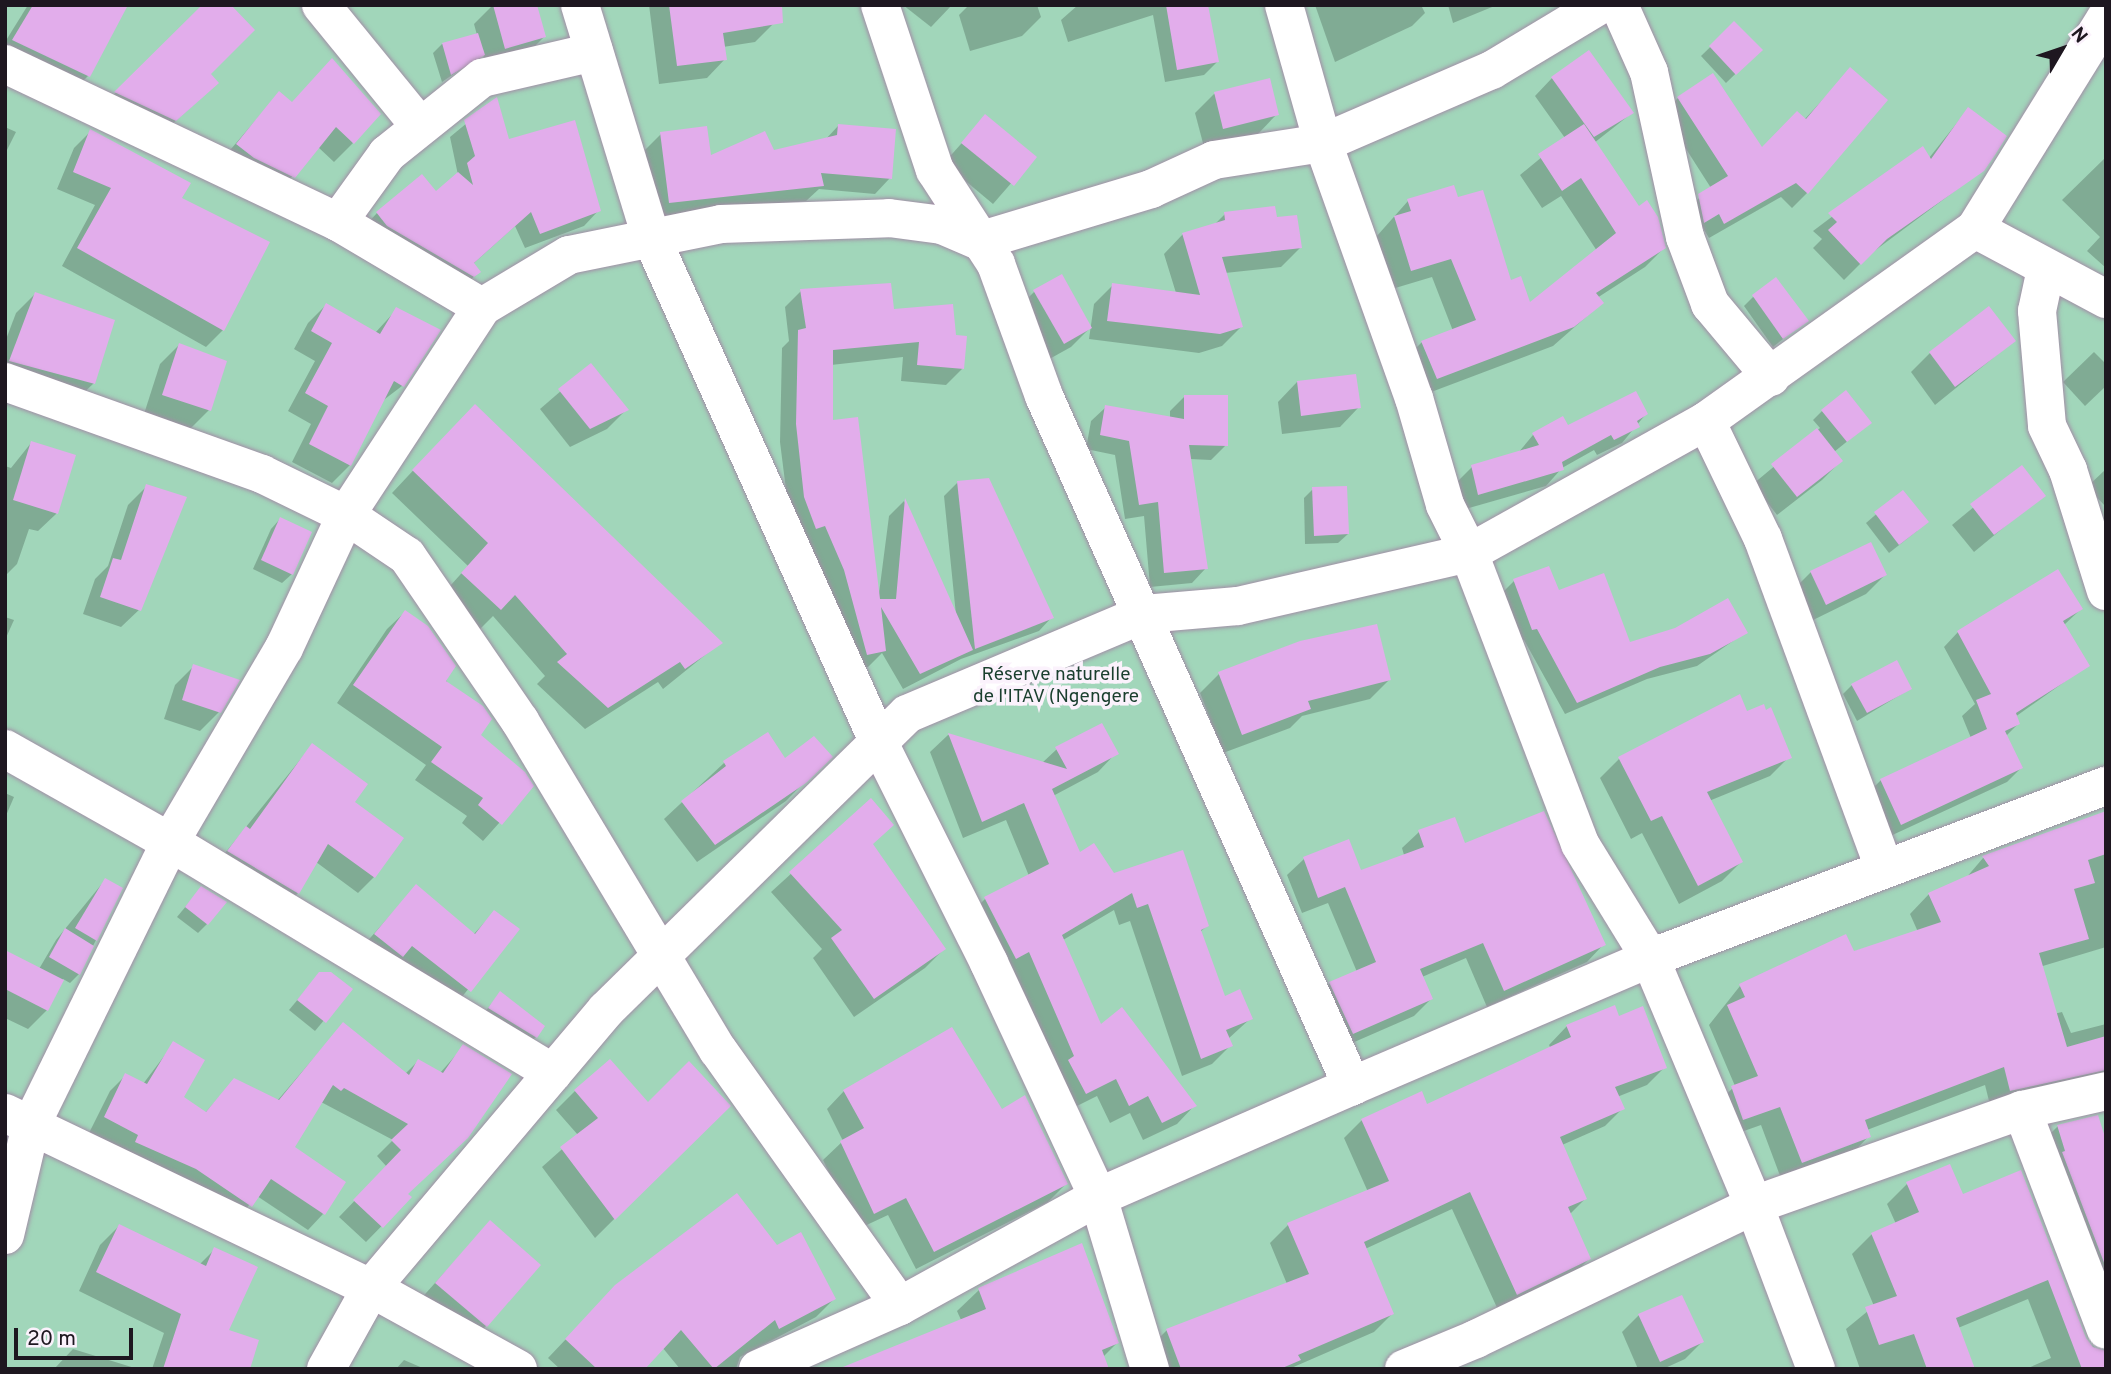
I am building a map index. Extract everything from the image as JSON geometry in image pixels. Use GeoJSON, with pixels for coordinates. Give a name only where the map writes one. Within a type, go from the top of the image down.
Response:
{"type":"FeatureCollection","features":[{"type":"Feature","properties":{"kind":"street"},"geometry":{"type":"LineString","coordinates":[[321,5],[419,125]]}},
{"type":"Feature","properties":{"kind":"street"},"geometry":{"type":"LineString","coordinates":[[580,5],[651,237],[878,741],[989,963],[1098,1197],[1150,1369]]}},
{"type":"Feature","properties":{"kind":"street"},"geometry":{"type":"LineString","coordinates":[[880,5],[934,170],[996,264],[1044,396],[1144,614],[1352,1086]]}},
{"type":"Feature","properties":{"kind":"street"},"geometry":{"type":"LineString","coordinates":[[1284,5],[1323,142],[1414,398],[1445,505],[1469,553],[1580,844],[1650,958],[1754,1205],[1816,1369]]}},
{"type":"Feature","properties":{"kind":"street"},"geometry":{"type":"LineString","coordinates":[[5,1236],[18,1119],[170,842],[284,648],[346,515],[482,307],[569,255],[721,224],[889,218],[942,225],[979,241],[1152,189],[1214,159],[1323,142],[1492,70],[1600,5]]}},
{"type":"Feature","properties":{"kind":"street"},"geometry":{"type":"LineString","coordinates":[[1619,5],[1649,72],[1685,237],[1710,304],[1771,377]]}},
{"type":"Feature","properties":{"kind":"street"},"geometry":{"type":"LineString","coordinates":[[326,1369],[371,1289],[606,1010],[907,714],[1144,614],[1238,606],[1469,553],[1706,421],[1975,229],[2106,18]]}},
{"type":"Feature","properties":{"kind":"street"},"geometry":{"type":"LineString","coordinates":[[338,222],[387,154],[419,125],[482,78],[594,52]]}},
{"type":"Feature","properties":{"kind":"street"},"geometry":{"type":"LineString","coordinates":[[5,64],[338,222],[482,307]]}},
{"type":"Feature","properties":{"kind":"street"},"geometry":{"type":"LineString","coordinates":[[1975,229],[2106,299]]}},
{"type":"Feature","properties":{"kind":"street"},"geometry":{"type":"LineString","coordinates":[[2046,269],[2037,311],[2047,426],[2068,470],[2106,591]]}},
{"type":"Feature","properties":{"kind":"street"},"geometry":{"type":"LineString","coordinates":[[5,382],[262,474],[346,515],[407,556],[520,721],[660,959],[718,1051],[900,1306]]}},
{"type":"Feature","properties":{"kind":"street"},"geometry":{"type":"LineString","coordinates":[[1706,421],[1763,540],[1884,867]]}},
{"type":"Feature","properties":{"kind":"street"},"geometry":{"type":"LineString","coordinates":[[5,749],[170,842],[553,1073]]}},
{"type":"Feature","properties":{"kind":"street"},"geometry":{"type":"LineString","coordinates":[[758,1369],[900,1306],[1098,1197],[1352,1086],[1650,958],[1884,867],[2106,786]]}},
{"type":"Feature","properties":{"kind":"street"},"geometry":{"type":"LineString","coordinates":[[1404,1369],[1464,1356],[1754,1205],[2022,1110],[2106,1091]]}},
{"type":"Feature","properties":{"kind":"street"},"geometry":{"type":"LineString","coordinates":[[2022,1110],[2106,1330]]}},
{"type":"Feature","properties":{"kind":"street"},"geometry":{"type":"LineString","coordinates":[[18,1119],[371,1289],[518,1369]]}},
{"type":"Feature","properties":{"kind":"green space","name":"Réserve naturelle de l'ITAV (Ngengere"},"geometry":{"type":"Polygon","coordinates":[[[5,5],[2106,5],[2106,1369],[5,1369],[5,5]]]}},
{"type":"Feature","properties":{"kind":"building"},"geometry":{"type":"Polygon","coordinates":[[[33,5],[128,5],[90,77],[12,40],[33,5]]]}},
{"type":"Feature","properties":{"kind":"building"},"geometry":{"type":"Polygon","coordinates":[[[202,5],[231,5],[255,30],[211,74],[219,83],[176,121],[114,92],[202,5]]]}},
{"type":"Feature","properties":{"kind":"building"},"geometry":{"type":"Polygon","coordinates":[[[493,5],[537,5],[546,37],[505,49],[493,5]]]}},
{"type":"Feature","properties":{"kind":"building"},"geometry":{"type":"Polygon","coordinates":[[[669,5],[782,5],[783,23],[723,33],[727,60],[677,66],[669,5]]]}},
{"type":"Feature","properties":{"kind":"building"},"geometry":{"type":"Polygon","coordinates":[[[1166,5],[1208,5],[1219,62],[1177,70],[1166,5]]]}},
{"type":"Feature","properties":{"kind":"building"},"geometry":{"type":"Polygon","coordinates":[[[1734,21],[1763,50],[1736,75],[1709,46],[1734,21]]]}},
{"type":"Feature","properties":{"kind":"building"},"geometry":{"type":"Polygon","coordinates":[[[478,33],[485,55],[451,75],[442,43],[478,33]]]}},
{"type":"Feature","properties":{"kind":"building"},"geometry":{"type":"Polygon","coordinates":[[[1589,50],[1634,113],[1594,137],[1551,77],[1589,50]]]}},
{"type":"Feature","properties":{"kind":"building"},"geometry":{"type":"Polygon","coordinates":[[[332,58],[381,114],[354,144],[336,127],[295,178],[254,158],[236,144],[279,91],[292,102],[332,58]]]}},
{"type":"Feature","properties":{"kind":"building"},"geometry":{"type":"Polygon","coordinates":[[[1850,67],[1888,100],[1808,194],[1796,183],[1724,224],[1719,214],[1704,223],[1698,194],[1728,176],[1677,97],[1713,73],[1762,147],[1797,111],[1806,119],[1850,67]]]}},
{"type":"Feature","properties":{"kind":"building"},"geometry":{"type":"Polygon","coordinates":[[[1270,78],[1279,115],[1223,129],[1214,92],[1270,78]]]}},
{"type":"Feature","properties":{"kind":"building"},"geometry":{"type":"Polygon","coordinates":[[[497,97],[509,139],[575,120],[601,211],[540,234],[531,212],[474,263],[481,272],[474,277],[387,226],[376,212],[422,174],[436,191],[458,172],[473,185],[467,163],[475,156],[464,120],[497,97]]]}},
{"type":"Feature","properties":{"kind":"building"},"geometry":{"type":"Polygon","coordinates":[[[1968,107],[2007,136],[1995,155],[1984,171],[1887,239],[1861,265],[1828,230],[1837,222],[1828,213],[1923,146],[1931,159],[1968,107]]]}},
{"type":"Feature","properties":{"kind":"building"},"geometry":{"type":"Polygon","coordinates":[[[985,114],[1037,157],[1014,186],[961,143],[985,114]]]}},
{"type":"Feature","properties":{"kind":"building"},"geometry":{"type":"Polygon","coordinates":[[[838,124],[896,129],[892,179],[821,173],[824,186],[669,203],[660,132],[707,126],[711,155],[765,131],[774,150],[837,135],[838,124]]]}},
{"type":"Feature","properties":{"kind":"building"},"geometry":{"type":"Polygon","coordinates":[[[1584,124],[1639,206],[1647,200],[1658,217],[1666,248],[1596,293],[1604,303],[1574,327],[1437,379],[1421,341],[1476,320],[1451,259],[1411,271],[1394,216],[1411,211],[1407,199],[1454,185],[1458,197],[1483,190],[1511,280],[1521,276],[1530,302],[1616,233],[1581,178],[1562,191],[1538,154],[1584,124]]]}},
{"type":"Feature","properties":{"kind":"building"},"geometry":{"type":"Polygon","coordinates":[[[90,129],[191,183],[182,198],[270,242],[224,331],[77,248],[111,188],[73,172],[90,129]]]}},
{"type":"Feature","properties":{"kind":"building"},"geometry":{"type":"Polygon","coordinates":[[[1275,206],[1277,217],[1297,215],[1302,248],[1222,257],[1243,327],[1220,334],[1107,321],[1112,283],[1200,295],[1182,233],[1225,220],[1224,212],[1275,206]]]}},
{"type":"Feature","properties":{"kind":"building"},"geometry":{"type":"Polygon","coordinates":[[[1062,274],[1092,328],[1064,344],[1033,290],[1062,274]]]}},
{"type":"Feature","properties":{"kind":"building"},"geometry":{"type":"Polygon","coordinates":[[[1776,277],[1809,321],[1783,339],[1752,295],[1776,277]]]}},
{"type":"Feature","properties":{"kind":"building"},"geometry":{"type":"Polygon","coordinates":[[[891,283],[894,309],[953,304],[956,335],[967,336],[964,369],[917,365],[919,342],[833,350],[833,420],[858,417],[880,599],[896,599],[905,498],[973,650],[920,674],[881,607],[886,651],[867,655],[844,570],[825,526],[816,529],[804,497],[796,424],[798,330],[806,328],[800,289],[891,283]]]}},
{"type":"Feature","properties":{"kind":"building"},"geometry":{"type":"Polygon","coordinates":[[[35,292],[115,320],[95,384],[9,361],[35,292]]]}},
{"type":"Feature","properties":{"kind":"building"},"geometry":{"type":"Polygon","coordinates":[[[326,303],[380,334],[396,307],[441,330],[404,387],[394,381],[351,466],[309,444],[328,406],[305,393],[332,343],[311,331],[326,303]]]}},
{"type":"Feature","properties":{"kind":"building"},"geometry":{"type":"Polygon","coordinates":[[[1989,306],[2016,341],[1955,387],[1929,352],[1989,306]]]}},
{"type":"Feature","properties":{"kind":"building"},"geometry":{"type":"Polygon","coordinates":[[[179,343],[227,361],[211,411],[162,395],[179,343]]]}},
{"type":"Feature","properties":{"kind":"building"},"geometry":{"type":"Polygon","coordinates":[[[591,363],[629,410],[590,429],[558,389],[591,363]]]}},
{"type":"Feature","properties":{"kind":"building"},"geometry":{"type":"Polygon","coordinates":[[[1356,374],[1361,408],[1301,416],[1297,381],[1356,374]]]}},
{"type":"Feature","properties":{"kind":"building"},"geometry":{"type":"Polygon","coordinates":[[[1846,390],[1872,423],[1847,442],[1821,410],[1846,390]]]}},
{"type":"Feature","properties":{"kind":"building"},"geometry":{"type":"Polygon","coordinates":[[[1636,391],[1648,414],[1637,421],[1640,427],[1614,440],[1611,435],[1562,462],[1564,470],[1478,495],[1471,465],[1539,445],[1532,433],[1563,416],[1568,425],[1636,391]]]}},
{"type":"Feature","properties":{"kind":"building"},"geometry":{"type":"Polygon","coordinates":[[[1184,395],[1228,395],[1228,446],[1189,445],[1208,569],[1164,573],[1158,502],[1139,505],[1129,441],[1100,435],[1105,405],[1184,419],[1184,395]]]}},
{"type":"Feature","properties":{"kind":"building"},"geometry":{"type":"Polygon","coordinates":[[[475,404],[723,643],[685,669],[680,662],[608,708],[557,662],[567,654],[515,595],[501,610],[461,573],[488,543],[412,470],[475,404]]]}},
{"type":"Feature","properties":{"kind":"building"},"geometry":{"type":"Polygon","coordinates":[[[1817,428],[1843,461],[1797,497],[1771,464],[1817,428]]]}},
{"type":"Feature","properties":{"kind":"building"},"geometry":{"type":"Polygon","coordinates":[[[31,441],[76,455],[58,514],[13,500],[31,441]]]}},
{"type":"Feature","properties":{"kind":"building"},"geometry":{"type":"Polygon","coordinates":[[[2022,465],[2046,496],[1994,535],[1970,504],[2022,465]]]}},
{"type":"Feature","properties":{"kind":"building"},"geometry":{"type":"Polygon","coordinates":[[[989,478],[1054,618],[975,649],[957,481],[989,478]]]}},
{"type":"Feature","properties":{"kind":"building"},"geometry":{"type":"Polygon","coordinates":[[[146,484],[187,497],[141,611],[100,597],[113,558],[121,560],[146,484]]]}},
{"type":"Feature","properties":{"kind":"building"},"geometry":{"type":"Polygon","coordinates":[[[1347,486],[1349,534],[1314,536],[1312,487],[1347,486]]]}},
{"type":"Feature","properties":{"kind":"building"},"geometry":{"type":"Polygon","coordinates":[[[1903,490],[1929,522],[1899,545],[1874,512],[1903,490]]]}},
{"type":"Feature","properties":{"kind":"building"},"geometry":{"type":"Polygon","coordinates":[[[280,517],[312,532],[293,575],[261,560],[280,517]]]}},
{"type":"Feature","properties":{"kind":"building"},"geometry":{"type":"Polygon","coordinates":[[[1871,542],[1887,575],[1826,605],[1810,571],[1871,542]]]}},
{"type":"Feature","properties":{"kind":"building"},"geometry":{"type":"Polygon","coordinates":[[[1549,566],[1559,590],[1604,573],[1630,642],[1675,628],[1728,598],[1748,633],[1710,654],[1660,667],[1577,703],[1537,629],[1532,630],[1513,579],[1549,566]]]}},
{"type":"Feature","properties":{"kind":"building"},"geometry":{"type":"Polygon","coordinates":[[[2058,569],[2083,609],[2063,621],[2090,666],[2016,713],[2020,724],[2005,731],[2023,768],[1901,825],[1880,779],[1987,729],[1976,700],[1991,694],[1957,631],[2058,569]]]}},
{"type":"Feature","properties":{"kind":"building"},"geometry":{"type":"Polygon","coordinates":[[[405,610],[428,626],[456,666],[446,681],[483,706],[492,719],[481,735],[525,772],[534,786],[502,825],[478,805],[483,798],[431,762],[442,747],[353,685],[405,610]]]}},
{"type":"Feature","properties":{"kind":"building"},"geometry":{"type":"Polygon","coordinates":[[[1377,624],[1391,680],[1308,701],[1311,709],[1242,735],[1218,672],[1300,641],[1377,624]]]}},
{"type":"Feature","properties":{"kind":"building"},"geometry":{"type":"Polygon","coordinates":[[[1897,660],[1912,689],[1867,713],[1851,684],[1897,660]]]}},
{"type":"Feature","properties":{"kind":"building"},"geometry":{"type":"Polygon","coordinates":[[[193,664],[240,680],[221,713],[182,700],[193,664]]]}},
{"type":"Feature","properties":{"kind":"building"},"geometry":{"type":"Polygon","coordinates":[[[1740,694],[1747,711],[1764,704],[1766,710],[1771,707],[1792,758],[1707,792],[1743,862],[1698,886],[1662,816],[1651,821],[1618,757],[1740,694]]]}},
{"type":"Feature","properties":{"kind":"building"},"geometry":{"type":"Polygon","coordinates":[[[1102,723],[1119,754],[1052,789],[1080,852],[1094,843],[1114,873],[1183,850],[1209,926],[1201,930],[1225,996],[1240,989],[1253,1019],[1226,1030],[1233,1046],[1201,1059],[1148,904],[1137,908],[1132,893],[1062,935],[1101,1024],[1122,1007],[1197,1106],[1162,1123],[1148,1096],[1129,1106],[1116,1079],[1086,1094],[1068,1060],[1074,1056],[1029,952],[1016,959],[984,897],[1049,864],[1024,803],[982,822],[948,733],[1067,769],[1055,747],[1102,723]]]}},
{"type":"Feature","properties":{"kind":"building"},"geometry":{"type":"Polygon","coordinates":[[[768,732],[785,758],[814,736],[833,757],[806,783],[715,845],[681,801],[726,766],[723,761],[768,732]]]}},
{"type":"Feature","properties":{"kind":"building"},"geometry":{"type":"Polygon","coordinates":[[[312,743],[368,784],[355,802],[404,838],[375,878],[328,844],[299,894],[227,851],[246,826],[250,829],[312,743]]]}},
{"type":"Feature","properties":{"kind":"building"},"geometry":{"type":"Polygon","coordinates":[[[871,798],[894,825],[873,844],[946,949],[874,999],[831,938],[842,930],[789,872],[871,798]]]}},
{"type":"Feature","properties":{"kind":"building"},"geometry":{"type":"Polygon","coordinates":[[[1544,811],[1606,945],[1504,991],[1483,943],[1420,969],[1433,999],[1353,1034],[1329,982],[1376,962],[1345,887],[1318,898],[1303,857],[1349,839],[1361,870],[1424,847],[1418,830],[1455,817],[1465,843],[1544,811]]]}},
{"type":"Feature","properties":{"kind":"building"},"geometry":{"type":"Polygon","coordinates":[[[2106,811],[2106,854],[2088,860],[2095,883],[2074,889],[2089,939],[2039,953],[2067,1047],[2106,1036],[2106,1070],[2010,1091],[2004,1067],[1865,1120],[1871,1137],[1802,1163],[1780,1107],[1743,1120],[1731,1086],[1758,1076],[1727,1005],[1745,997],[1739,984],[1846,934],[1854,951],[1941,922],[1928,893],[1989,866],[1982,856],[2106,811]]]}},
{"type":"Feature","properties":{"kind":"building"},"geometry":{"type":"Polygon","coordinates":[[[105,878],[123,888],[97,941],[75,928],[105,878]]]}},
{"type":"Feature","properties":{"kind":"building"},"geometry":{"type":"Polygon","coordinates":[[[416,884],[475,934],[494,910],[520,929],[471,992],[412,946],[403,957],[374,934],[416,884]]]}},
{"type":"Feature","properties":{"kind":"building"},"geometry":{"type":"Polygon","coordinates":[[[201,886],[227,902],[208,925],[185,907],[201,886]]]}},
{"type":"Feature","properties":{"kind":"building"},"geometry":{"type":"Polygon","coordinates":[[[65,928],[94,946],[80,975],[49,957],[65,928]]]}},
{"type":"Feature","properties":{"kind":"building"},"geometry":{"type":"Polygon","coordinates":[[[5,950],[64,980],[48,1011],[5,989],[5,950]]]}},
{"type":"Feature","properties":{"kind":"building"},"geometry":{"type":"Polygon","coordinates":[[[319,972],[331,972],[353,989],[326,1023],[297,1000],[319,972]]]}},
{"type":"Feature","properties":{"kind":"building"},"geometry":{"type":"Polygon","coordinates":[[[500,991],[545,1026],[537,1038],[488,1008],[500,991]]]}},
{"type":"Feature","properties":{"kind":"building"},"geometry":{"type":"Polygon","coordinates":[[[1615,1005],[1619,1016],[1643,1006],[1667,1068],[1615,1087],[1625,1109],[1560,1137],[1587,1199],[1568,1207],[1591,1259],[1517,1295],[1470,1192],[1364,1242],[1394,1314],[1298,1355],[1301,1360],[1280,1369],[1181,1369],[1166,1329],[1309,1274],[1287,1223],[1389,1181],[1361,1119],[1422,1091],[1427,1104],[1571,1037],[1566,1025],[1615,1005]]]}},
{"type":"Feature","properties":{"kind":"building"},"geometry":{"type":"Polygon","coordinates":[[[343,1022],[409,1075],[418,1059],[443,1073],[463,1044],[512,1074],[468,1138],[408,1194],[412,1197],[383,1228],[353,1200],[401,1150],[391,1140],[408,1124],[344,1088],[341,1091],[333,1085],[295,1147],[346,1182],[325,1215],[271,1179],[252,1207],[196,1169],[135,1142],[138,1135],[104,1117],[125,1073],[147,1084],[173,1041],[205,1060],[184,1097],[206,1112],[234,1078],[279,1100],[343,1022]]]}},
{"type":"Feature","properties":{"kind":"building"},"geometry":{"type":"Polygon","coordinates":[[[952,1027],[1002,1109],[1025,1095],[1068,1184],[934,1252],[906,1198],[874,1214],[840,1141],[864,1128],[843,1090],[952,1027]]]}},
{"type":"Feature","properties":{"kind":"building"},"geometry":{"type":"Polygon","coordinates":[[[610,1059],[648,1102],[689,1061],[731,1106],[615,1220],[560,1147],[598,1118],[574,1090],[610,1059]]]}},
{"type":"Feature","properties":{"kind":"building"},"geometry":{"type":"Polygon","coordinates":[[[2098,1115],[2106,1140],[2106,1268],[2062,1152],[2065,1151],[2057,1125],[2098,1115]]]}},
{"type":"Feature","properties":{"kind":"building"},"geometry":{"type":"Polygon","coordinates":[[[1950,1164],[1963,1194],[2021,1170],[2086,1338],[2093,1347],[2106,1351],[2106,1369],[2082,1369],[2048,1280],[1956,1318],[1975,1369],[1927,1369],[1914,1334],[1879,1345],[1865,1307],[1897,1296],[1871,1233],[1919,1212],[1906,1182],[1950,1164]]]}},
{"type":"Feature","properties":{"kind":"building"},"geometry":{"type":"Polygon","coordinates":[[[737,1193],[777,1245],[801,1232],[836,1299],[779,1329],[775,1320],[714,1369],[681,1330],[645,1369],[597,1369],[565,1339],[615,1285],[737,1193]]]}},
{"type":"Feature","properties":{"kind":"building"},"geometry":{"type":"Polygon","coordinates":[[[490,1220],[541,1265],[487,1327],[435,1283],[490,1220]]]}},
{"type":"Feature","properties":{"kind":"building"},"geometry":{"type":"Polygon","coordinates":[[[119,1224],[206,1266],[214,1247],[258,1267],[229,1330],[259,1340],[250,1369],[163,1369],[181,1314],[96,1272],[119,1224]]]}},
{"type":"Feature","properties":{"kind":"building"},"geometry":{"type":"Polygon","coordinates":[[[1082,1243],[1119,1343],[1102,1350],[1109,1369],[838,1369],[986,1309],[978,1288],[1082,1243]]]}},
{"type":"Feature","properties":{"kind":"building"},"geometry":{"type":"Polygon","coordinates":[[[1682,1295],[1704,1342],[1660,1362],[1638,1314],[1682,1295]]]}}]}
